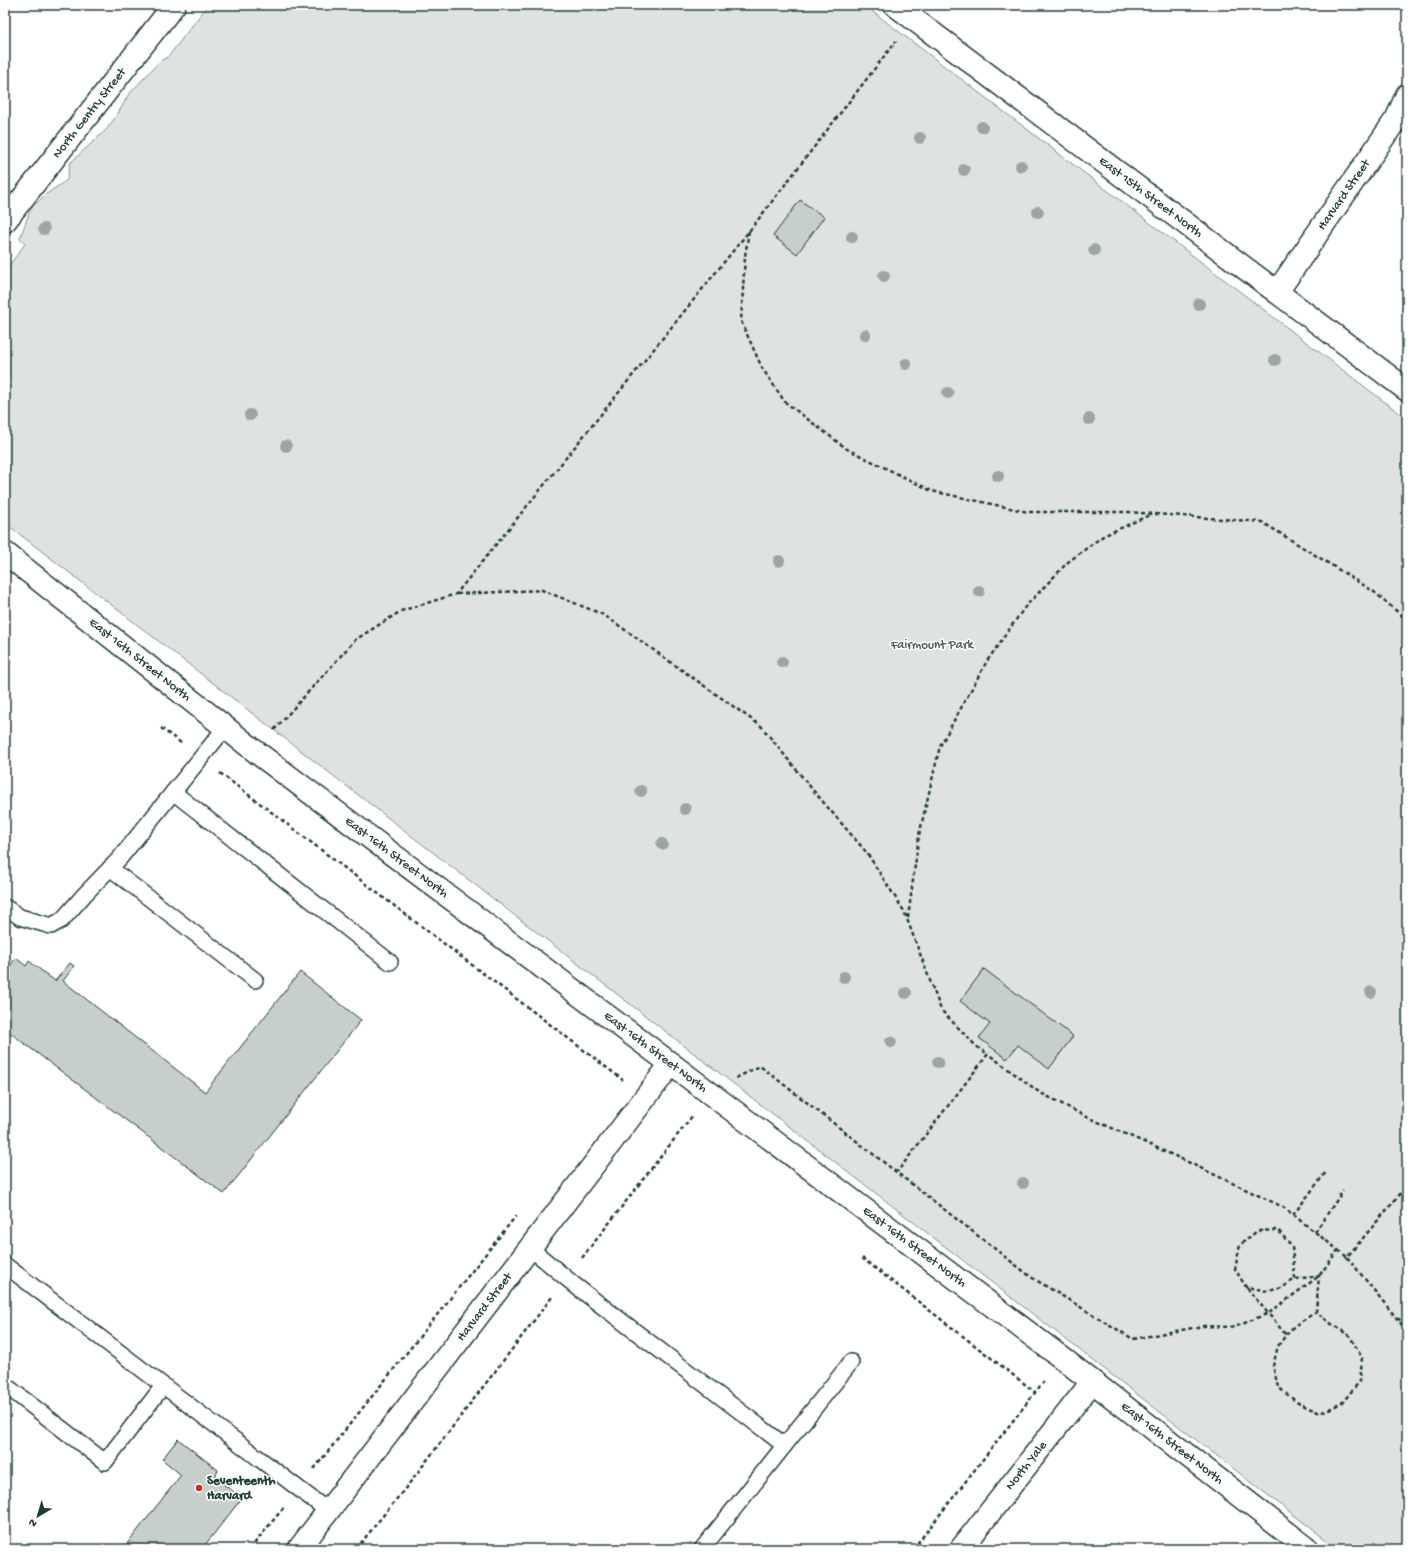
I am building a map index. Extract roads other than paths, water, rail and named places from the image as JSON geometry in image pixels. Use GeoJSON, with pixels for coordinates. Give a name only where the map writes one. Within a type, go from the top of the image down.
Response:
{"type":"FeatureCollection","features":[{"type":"Feature","properties":{"kind":"street","name":"North Gentry Street"},"geometry":{"type":"LineString","coordinates":[[5,221],[174,5]]}},
{"type":"Feature","properties":{"kind":"street","name":"East 15th Street North"},"geometry":{"type":"LineString","coordinates":[[895,5],[1407,390]]}},
{"type":"Feature","properties":{"kind":"street","name":"Harvard Street"},"geometry":{"type":"LineString","coordinates":[[1277,292],[1397,118],[1407,95]]}},
{"type":"Feature","properties":{"kind":"street","name":"East 16th Street North"},"geometry":{"type":"LineString","coordinates":[[5,553],[255,751],[1062,1358],[1308,1549]]}},
{"type":"Feature","properties":{"kind":"street","name":"Harvard Street"},"geometry":{"type":"LineString","coordinates":[[298,1549],[671,1064]]}},
{"type":"Feature","properties":{"kind":"street","name":"North Yale"},"geometry":{"type":"LineString","coordinates":[[961,1549],[1092,1382]]}},
{"type":"Feature","properties":{"kind":"lane"},"geometry":{"type":"LineString","coordinates":[[5,907],[20,917],[51,926],[62,920],[120,858],[225,728]]}},
{"type":"Feature","properties":{"kind":"lane"},"geometry":{"type":"LineString","coordinates":[[173,792],[390,962]]}},
{"type":"Feature","properties":{"kind":"lane"},"geometry":{"type":"LineString","coordinates":[[110,868],[255,980]]}},
{"type":"Feature","properties":{"kind":"lane"},"geometry":{"type":"LineString","coordinates":[[530,1248],[784,1445]]}},
{"type":"Feature","properties":{"kind":"lane"},"geometry":{"type":"LineString","coordinates":[[5,1265],[328,1511]]}},
{"type":"Feature","properties":{"kind":"lane"},"geometry":{"type":"LineString","coordinates":[[702,1549],[851,1362]]}},
{"type":"Feature","properties":{"kind":"lane"},"geometry":{"type":"LineString","coordinates":[[5,1385],[104,1462],[163,1386]]}},
{"type":"Feature","properties":{"kind":"place","name":"Seventeenth Harvard"},"geometry":{"type":"Point","coordinates":[199,1488]}},
{"type":"Feature","properties":{"kind":"park label","name":"Fairmount Park"},"geometry":{"type":"Point","coordinates":[932,645]}}]}
